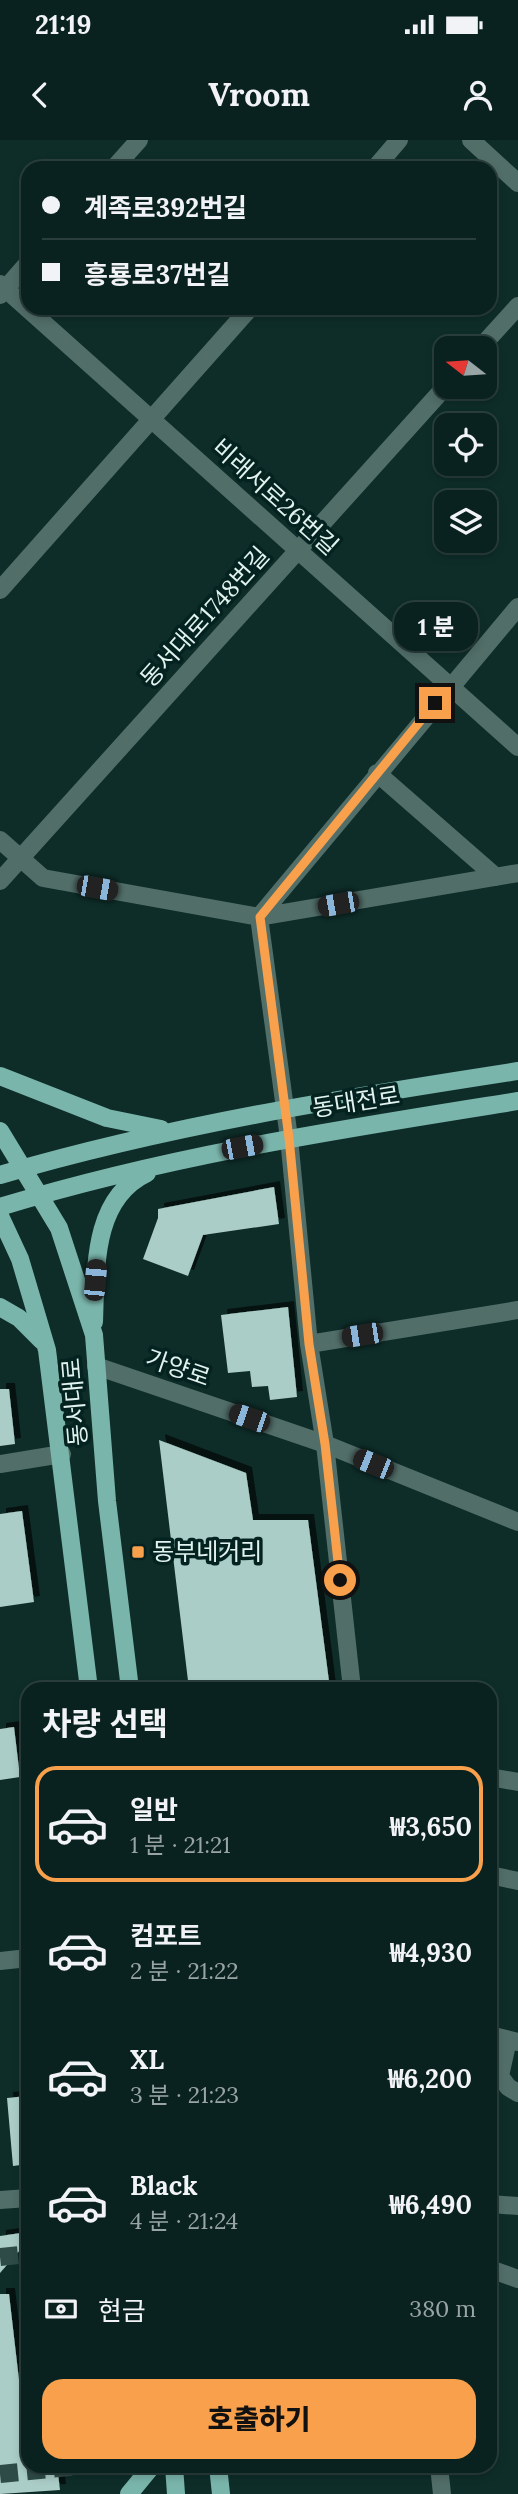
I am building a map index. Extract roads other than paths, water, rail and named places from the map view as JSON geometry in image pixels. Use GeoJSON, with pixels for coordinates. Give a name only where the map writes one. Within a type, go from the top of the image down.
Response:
{"type":"FeatureCollection","features":[{"type":"Feature","properties":{"kind":"main road","name":"동대전로"},"geometry":{"type":"LineString","coordinates":[[0,1175],[167,1130],[285,1107],[518,1071]]}},
{"type":"Feature","properties":{"kind":"main road"},"geometry":{"type":"LineString","coordinates":[[0,1076],[107,1118],[167,1130]]}},
{"type":"Feature","properties":{"kind":"main road","name":"동대전로"},"geometry":{"type":"LineString","coordinates":[[0,1208],[172,1161],[289,1138],[518,1101]]}},
{"type":"Feature","properties":{"kind":"main road","name":"동서대로"},"geometry":{"type":"LineString","coordinates":[[0,1131],[41,1195],[65,1242],[94,1335],[107,1500],[129,1682]]}},
{"type":"Feature","properties":{"kind":"main road"},"geometry":{"type":"LineString","coordinates":[[94,1335],[100,1239],[113,1202],[131,1182],[172,1161]]}},
{"type":"Feature","properties":{"kind":"main road","name":"동서대로"},"geometry":{"type":"LineString","coordinates":[[0,1216],[16,1247],[47,1350],[88,1682]]}},
{"type":"Feature","properties":{"kind":"main road"},"geometry":{"type":"LineString","coordinates":[[0,1307],[27,1325],[47,1350]]}},
{"type":"Feature","properties":{"kind":"main road"},"geometry":{"type":"LineString","coordinates":[[129,2494],[146,2473]]}},
{"type":"Feature","properties":{"kind":"main road"},"geometry":{"type":"LineString","coordinates":[[174,2473],[176,2494]]}},
{"type":"Feature","properties":{"kind":"main road"},"geometry":{"type":"LineString","coordinates":[[219,2473],[221,2494]]}},
{"type":"Feature","properties":{"kind":"street"},"geometry":{"type":"LineString","coordinates":[[120,161],[139,140]]}},
{"type":"Feature","properties":{"kind":"street"},"geometry":{"type":"LineString","coordinates":[[380,161],[399,140]]}},
{"type":"Feature","properties":{"kind":"street"},"geometry":{"type":"LineString","coordinates":[[471,140],[494,161]]}},
{"type":"Feature","properties":{"kind":"street"},"geometry":{"type":"LineString","coordinates":[[497,164],[518,183]]}},
{"type":"Feature","properties":{"kind":"street"},"geometry":{"type":"LineString","coordinates":[[2,289],[21,270]]}},
{"type":"Feature","properties":{"kind":"street","name":"비래서로26번길"},"geometry":{"type":"LineString","coordinates":[[2,289],[21,305]]}},
{"type":"Feature","properties":{"kind":"street"},"geometry":{"type":"LineString","coordinates":[[491,336],[518,306]]}},
{"type":"Feature","properties":{"kind":"street","name":"비래서로26번길"},"geometry":{"type":"LineString","coordinates":[[32,315],[518,747]]}},
{"type":"Feature","properties":{"kind":"street"},"geometry":{"type":"LineString","coordinates":[[0,590],[244,315]]}},
{"type":"Feature","properties":{"kind":"street","name":"동서대로1748번길"},"geometry":{"type":"LineString","coordinates":[[0,881],[434,399]]}},
{"type":"Feature","properties":{"kind":"street"},"geometry":{"type":"LineString","coordinates":[[351,1682],[325,1444],[309,1344],[289,1138],[260,917],[377,773],[518,607]]}},
{"type":"Feature","properties":{"kind":"street"},"geometry":{"type":"LineString","coordinates":[[377,773],[496,877]]}},
{"type":"Feature","properties":{"kind":"street"},"geometry":{"type":"LineString","coordinates":[[0,840],[43,878],[260,917],[518,873]]}},
{"type":"Feature","properties":{"kind":"street"},"geometry":{"type":"LineString","coordinates":[[309,1344],[518,1310]]}},
{"type":"Feature","properties":{"kind":"street","name":"가양로"},"geometry":{"type":"LineString","coordinates":[[96,1366],[325,1444],[518,1522]]}},
{"type":"Feature","properties":{"kind":"street"},"geometry":{"type":"LineString","coordinates":[[0,1464],[62,1454]]}},
{"type":"Feature","properties":{"kind":"street"},"geometry":{"type":"LineString","coordinates":[[497,1778],[518,1782]]}},
{"type":"Feature","properties":{"kind":"street"},"geometry":{"type":"LineString","coordinates":[[497,1876],[518,1881]]}},
{"type":"Feature","properties":{"kind":"street"},"geometry":{"type":"LineString","coordinates":[[0,1961],[21,1959]]}},
{"type":"Feature","properties":{"kind":"street"},"geometry":{"type":"LineString","coordinates":[[513,2041],[500,2076],[508,2087],[518,2093]]}},
{"type":"Feature","properties":{"kind":"street"},"geometry":{"type":"LineString","coordinates":[[0,2200],[21,2198]]}},
{"type":"Feature","properties":{"kind":"street"},"geometry":{"type":"LineString","coordinates":[[497,2204],[518,2206]]}},
{"type":"Feature","properties":{"kind":"street"},"geometry":{"type":"LineString","coordinates":[[497,2272],[518,2279]]}},
{"type":"Feature","properties":{"kind":"street"},"geometry":{"type":"LineString","coordinates":[[440,2473],[442,2494]]}},
{"type":"Feature","properties":{"kind":"tunnel"},"geometry":{"type":"LineString","coordinates":[[0,2257],[21,2255]]}},
{"type":"Feature","properties":{"kind":"tunnel"},"geometry":{"type":"LineString","coordinates":[[0,2474],[21,2472]]}},
{"type":"Feature","properties":{"kind":"place","name":"동부네거리"},"geometry":{"type":"Point","coordinates":[138,1552]}}]}
